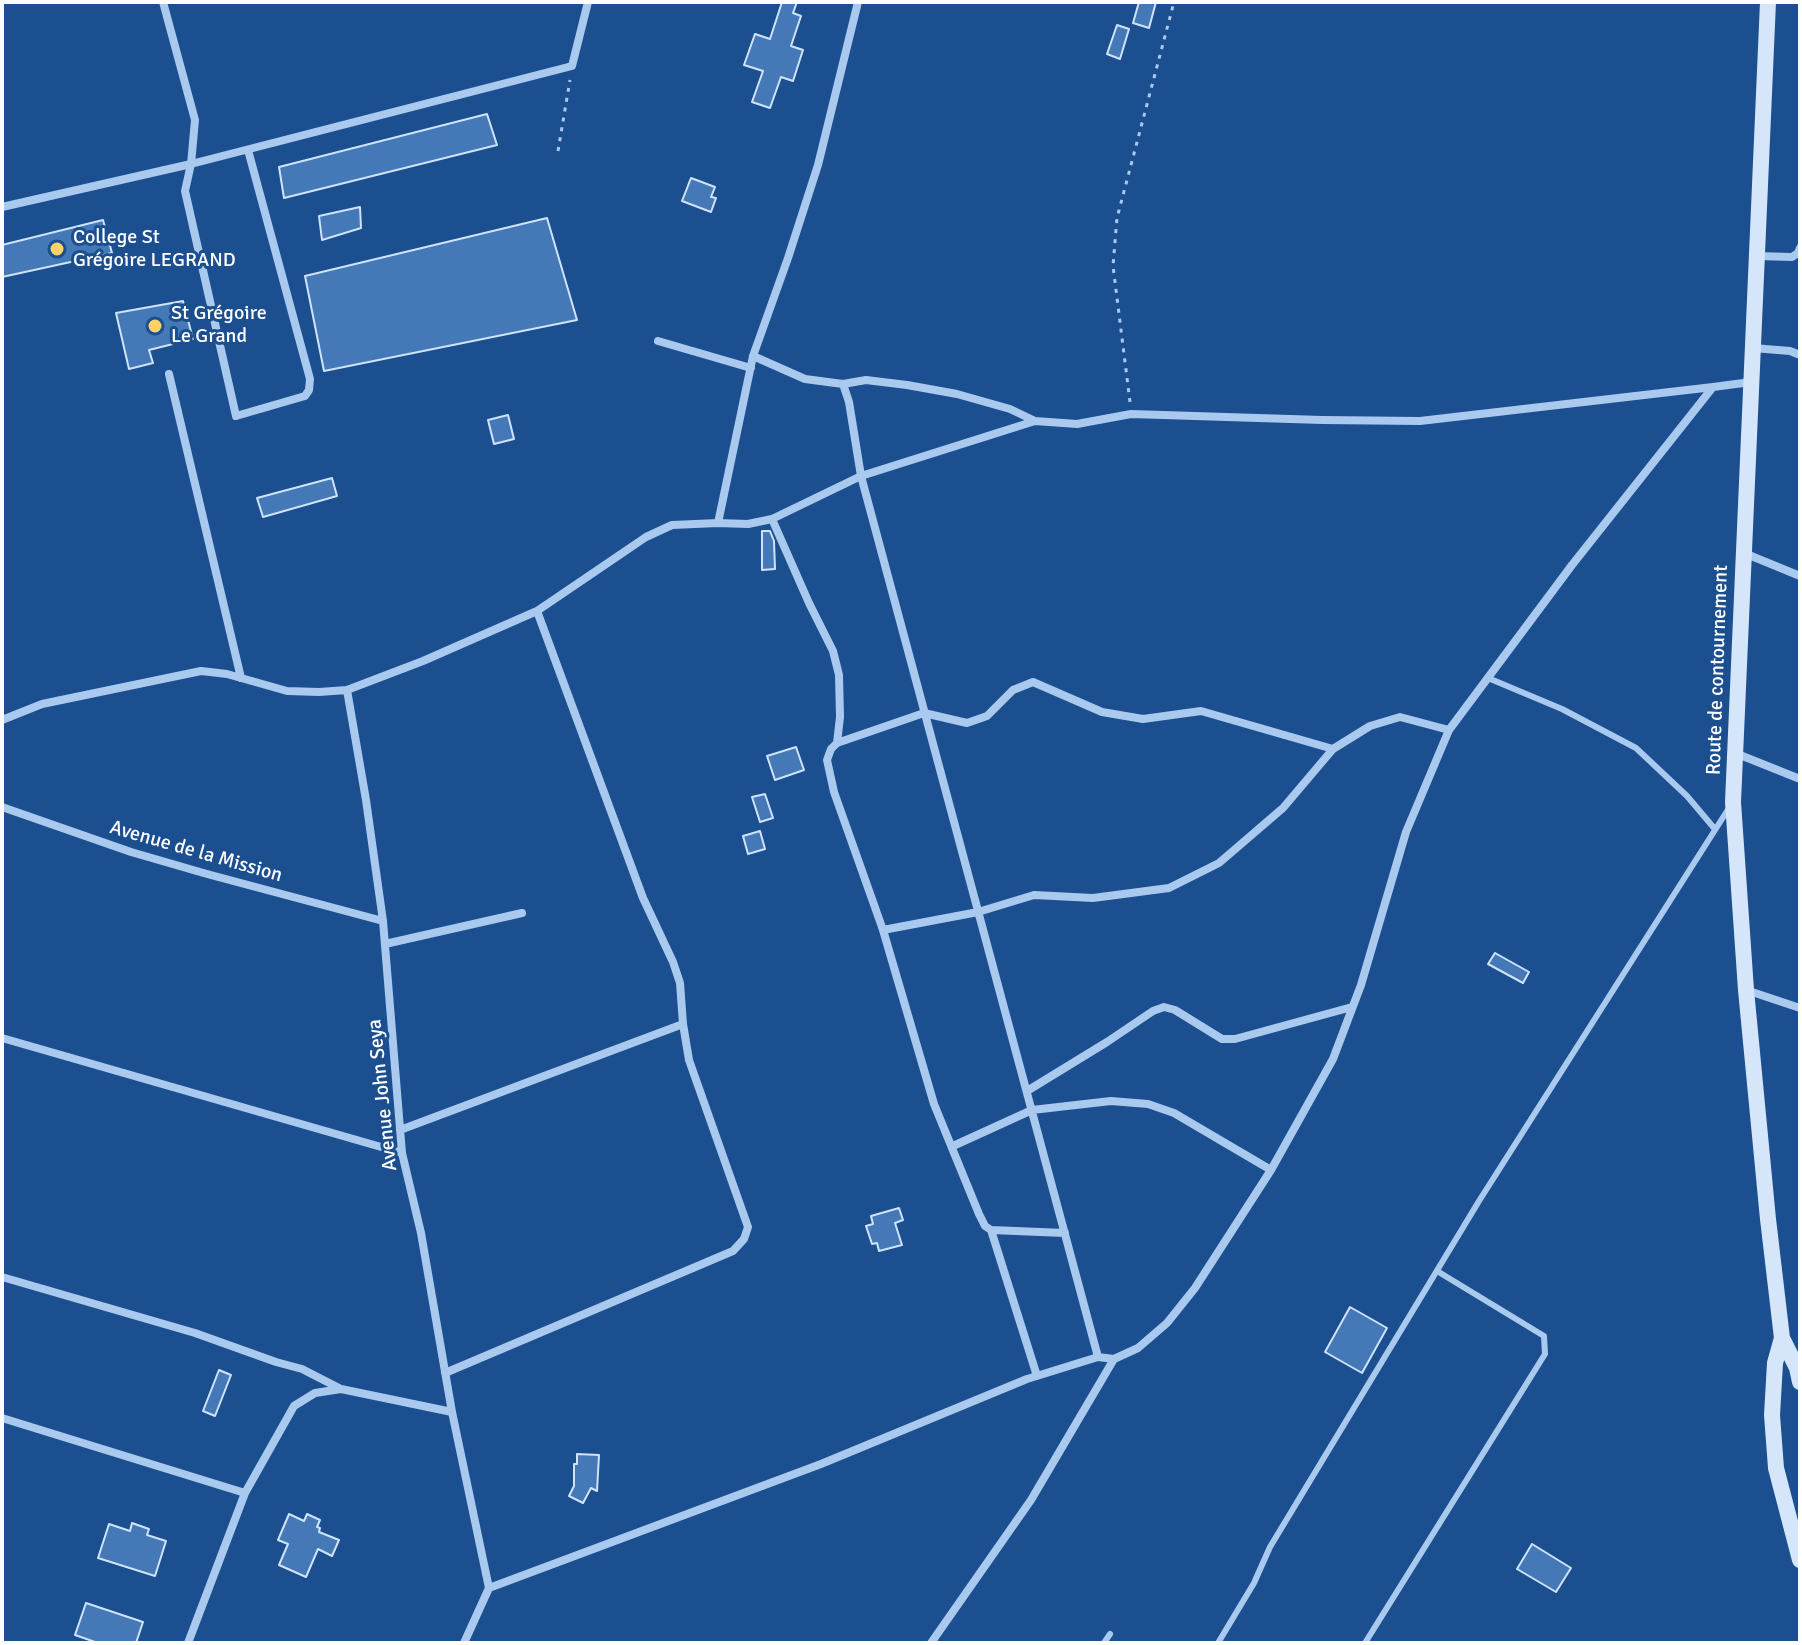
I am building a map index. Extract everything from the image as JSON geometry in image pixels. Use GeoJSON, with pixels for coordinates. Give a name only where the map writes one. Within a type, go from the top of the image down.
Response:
{"type":"FeatureCollection","features":[{"type":"Feature","properties":{"kind":"street"},"geometry":{"type":"LineString","coordinates":[[163,2],[195,120],[185,191],[236,416],[305,396],[310,379],[248,150]]}},
{"type":"Feature","properties":{"kind":"street"},"geometry":{"type":"LineString","coordinates":[[2,207],[248,150],[572,66],[588,2]]}},
{"type":"Feature","properties":{"kind":"street"},"geometry":{"type":"LineString","coordinates":[[718,523],[753,356],[818,165],[858,2]]}},
{"type":"Feature","properties":{"kind":"street","name":"Route de contournement"},"geometry":{"type":"LineString","coordinates":[[1768,2],[1733,802],[1746,990],[1768,1219],[1782,1338],[1797,1368],[1800,1382]]}},
{"type":"Feature","properties":{"kind":"street"},"geometry":{"type":"LineString","coordinates":[[1756,256],[1792,257],[1800,248]]}},
{"type":"Feature","properties":{"kind":"street"},"geometry":{"type":"LineString","coordinates":[[658,341],[751,368]]}},
{"type":"Feature","properties":{"kind":"street"},"geometry":{"type":"LineString","coordinates":[[1752,348],[1790,351],[1800,355]]}},
{"type":"Feature","properties":{"kind":"street"},"geometry":{"type":"LineString","coordinates":[[753,356],[817,382],[843,384],[866,380],[907,385],[957,394],[1010,409],[1035,421],[1077,424],[1131,414],[1420,421],[1751,382]]}},
{"type":"Feature","properties":{"kind":"street"},"geometry":{"type":"LineString","coordinates":[[169,374],[241,678]]}},
{"type":"Feature","properties":{"kind":"street"},"geometry":{"type":"LineString","coordinates":[[843,384],[849,402],[861,476],[1098,1357]]}},
{"type":"Feature","properties":{"kind":"street"},"geometry":{"type":"LineString","coordinates":[[464,1643],[489,1588],[821,1464],[1037,1376],[1098,1357],[1114,1359],[1138,1348],[1167,1323],[1195,1288],[1271,1170],[1333,1059],[1361,985],[1406,832],[1449,730],[1582,553],[1713,387]]}},
{"type":"Feature","properties":{"kind":"street"},"geometry":{"type":"LineString","coordinates":[[2,720],[42,704],[201,671],[227,674],[287,691],[347,690],[423,661],[537,611],[646,537],[672,525],[748,524],[772,519],[861,476],[1035,421]]}},
{"type":"Feature","properties":{"kind":"street"},"geometry":{"type":"LineString","coordinates":[[772,519],[833,651],[839,675],[837,743]]}},
{"type":"Feature","properties":{"kind":"street"},"geometry":{"type":"LineString","coordinates":[[1743,553],[1800,576]]}},
{"type":"Feature","properties":{"kind":"street"},"geometry":{"type":"LineString","coordinates":[[445,1373],[733,1251],[744,1239],[748,1227],[689,1060],[680,983],[673,962],[643,898],[537,611]]}},
{"type":"Feature","properties":{"kind":"street"},"geometry":{"type":"LineString","coordinates":[[1065,1233],[991,1230],[979,1214],[934,1104],[883,930],[834,792],[827,760],[831,749],[837,743],[924,713],[967,723],[987,716],[1013,690],[1033,682],[1102,712],[1143,719],[1201,711],[1333,749]]}},
{"type":"Feature","properties":{"kind":"street","name":"Avenue John Seya"},"geometry":{"type":"LineString","coordinates":[[347,690],[383,921],[402,1153],[421,1233],[452,1412],[489,1588]]}},
{"type":"Feature","properties":{"kind":"street"},"geometry":{"type":"LineString","coordinates":[[883,930],[978,912],[1034,895],[1093,898],[1169,888],[1219,863],[1283,808],[1333,749],[1370,726],[1400,717],[1449,730]]}},
{"type":"Feature","properties":{"kind":"street"},"geometry":{"type":"LineString","coordinates":[[1735,753],[1800,779]]}},
{"type":"Feature","properties":{"kind":"street","name":"Avenue de la Mission"},"geometry":{"type":"LineString","coordinates":[[2,807],[131,852],[383,921]]}},
{"type":"Feature","properties":{"kind":"street"},"geometry":{"type":"LineString","coordinates":[[385,944],[522,913]]}},
{"type":"Feature","properties":{"kind":"street"},"geometry":{"type":"LineString","coordinates":[[1746,990],[1800,1008]]}},
{"type":"Feature","properties":{"kind":"street"},"geometry":{"type":"LineString","coordinates":[[1027,1091],[1164,1007],[1175,1010],[1222,1039],[1235,1039],[1352,1007]]}},
{"type":"Feature","properties":{"kind":"street"},"geometry":{"type":"LineString","coordinates":[[400,1130],[683,1024]]}},
{"type":"Feature","properties":{"kind":"street"},"geometry":{"type":"LineString","coordinates":[[2,1038],[402,1153]]}},
{"type":"Feature","properties":{"kind":"street"},"geometry":{"type":"LineString","coordinates":[[953,1146],[1032,1110],[1111,1101],[1148,1104],[1174,1113],[1271,1170]]}},
{"type":"Feature","properties":{"kind":"street"},"geometry":{"type":"LineString","coordinates":[[991,1230],[1037,1376]]}},
{"type":"Feature","properties":{"kind":"street"},"geometry":{"type":"LineString","coordinates":[[2,1277],[195,1333],[302,1369],[341,1389],[452,1412]]}},
{"type":"Feature","properties":{"kind":"street","name":"Route de contournement"},"geometry":{"type":"LineString","coordinates":[[1782,1338],[1775,1363],[1772,1415],[1776,1468],[1800,1560]]}},
{"type":"Feature","properties":{"kind":"street"},"geometry":{"type":"LineString","coordinates":[[931,1643],[1031,1500],[1114,1359]]}},
{"type":"Feature","properties":{"kind":"street"},"geometry":{"type":"LineString","coordinates":[[188,1643],[245,1493],[294,1406],[315,1393],[341,1389]]}},
{"type":"Feature","properties":{"kind":"street"},"geometry":{"type":"LineString","coordinates":[[2,1418],[245,1493]]}},
{"type":"Feature","properties":{"kind":"lane"},"geometry":{"type":"LineString","coordinates":[[1488,678],[1562,709],[1636,748],[1687,796],[1714,828]]}},
{"type":"Feature","properties":{"kind":"lane"},"geometry":{"type":"LineString","coordinates":[[1218,1643],[1254,1583],[1270,1547],[1490,1183],[1733,802]]}},
{"type":"Feature","properties":{"kind":"lane"},"geometry":{"type":"LineString","coordinates":[[1365,1643],[1545,1354],[1544,1336],[1437,1271]]}},
{"type":"Feature","properties":{"kind":"lane"},"geometry":{"type":"LineString","coordinates":[[1104,1643],[1110,1634]]}},
{"type":"Feature","properties":{"kind":"path"},"geometry":{"type":"LineString","coordinates":[[1131,414],[1113,266],[1117,218],[1174,2]]}},
{"type":"Feature","properties":{"kind":"path"},"geometry":{"type":"LineString","coordinates":[[558,151],[572,66]]}},
{"type":"Feature","properties":{"kind":"building"},"geometry":{"type":"Polygon","coordinates":[[[782,2],[797,2],[793,13],[801,16],[791,46],[803,50],[793,81],[781,77],[770,108],[752,102],[763,71],[744,65],[755,34],[770,39],[782,2]]]}},
{"type":"Feature","properties":{"kind":"building"},"geometry":{"type":"Polygon","coordinates":[[[1139,2],[1156,2],[1149,28],[1133,23],[1139,2]]]}},
{"type":"Feature","properties":{"kind":"building"},"geometry":{"type":"Polygon","coordinates":[[[1117,25],[1129,29],[1120,59],[1107,54],[1117,25]]]}},
{"type":"Feature","properties":{"kind":"building"},"geometry":{"type":"Polygon","coordinates":[[[487,114],[497,145],[284,198],[279,167],[487,114]]]}},
{"type":"Feature","properties":{"kind":"building"},"geometry":{"type":"Polygon","coordinates":[[[691,178],[715,187],[711,197],[716,198],[711,212],[682,201],[691,178]]]}},
{"type":"Feature","properties":{"kind":"building"},"geometry":{"type":"Polygon","coordinates":[[[360,207],[361,228],[322,240],[319,216],[360,207]]]}},
{"type":"Feature","properties":{"kind":"building"},"geometry":{"type":"Polygon","coordinates":[[[547,218],[577,320],[324,371],[305,276],[547,218]]]}},
{"type":"Feature","properties":{"kind":"building","name":"College St Grégoire LEGRAND"},"geometry":{"type":"Polygon","coordinates":[[[103,220],[112,253],[2,277],[2,245],[103,220]]]}},
{"type":"Feature","properties":{"kind":"building","name":"St Grégoire Le Grand"},"geometry":{"type":"Polygon","coordinates":[[[183,301],[193,339],[149,350],[153,363],[129,369],[116,313],[183,301]]]}},
{"type":"Feature","properties":{"kind":"building"},"geometry":{"type":"Polygon","coordinates":[[[508,415],[514,439],[494,444],[488,420],[508,415]]]}},
{"type":"Feature","properties":{"kind":"building"},"geometry":{"type":"Polygon","coordinates":[[[332,478],[337,496],[263,517],[257,498],[332,478]]]}},
{"type":"Feature","properties":{"kind":"building"},"geometry":{"type":"Polygon","coordinates":[[[762,531],[770,531],[774,541],[775,569],[762,570],[762,531]]]}},
{"type":"Feature","properties":{"kind":"building"},"geometry":{"type":"Polygon","coordinates":[[[796,747],[804,770],[775,780],[767,756],[796,747]]]}},
{"type":"Feature","properties":{"kind":"building"},"geometry":{"type":"Polygon","coordinates":[[[765,794],[773,818],[760,822],[752,797],[765,794]]]}},
{"type":"Feature","properties":{"kind":"building"},"geometry":{"type":"Polygon","coordinates":[[[760,831],[765,849],[748,854],[743,836],[760,831]]]}},
{"type":"Feature","properties":{"kind":"building"},"geometry":{"type":"Polygon","coordinates":[[[1495,953],[1529,972],[1523,983],[1488,964],[1495,953]]]}},
{"type":"Feature","properties":{"kind":"building"},"geometry":{"type":"Polygon","coordinates":[[[899,1208],[903,1220],[895,1223],[902,1245],[879,1251],[877,1243],[872,1244],[866,1226],[873,1224],[871,1216],[899,1208]]]}},
{"type":"Feature","properties":{"kind":"building"},"geometry":{"type":"Polygon","coordinates":[[[1350,1307],[1387,1328],[1362,1373],[1325,1352],[1350,1307]]]}},
{"type":"Feature","properties":{"kind":"building"},"geometry":{"type":"Polygon","coordinates":[[[219,1370],[231,1375],[215,1416],[203,1411],[219,1370]]]}},
{"type":"Feature","properties":{"kind":"building"},"geometry":{"type":"Polygon","coordinates":[[[577,1454],[599,1455],[597,1491],[591,1488],[583,1503],[569,1496],[574,1486],[577,1454]]]}},
{"type":"Feature","properties":{"kind":"building"},"geometry":{"type":"Polygon","coordinates":[[[289,1514],[304,1521],[307,1514],[320,1520],[317,1527],[320,1528],[319,1532],[339,1540],[332,1556],[318,1549],[306,1577],[279,1565],[288,1544],[278,1540],[289,1514]]]}},
{"type":"Feature","properties":{"kind":"building"},"geometry":{"type":"Polygon","coordinates":[[[132,1523],[149,1529],[147,1535],[166,1541],[155,1576],[98,1558],[109,1524],[130,1531],[132,1523]]]}},
{"type":"Feature","properties":{"kind":"building"},"geometry":{"type":"Polygon","coordinates":[[[1532,1544],[1571,1568],[1556,1592],[1517,1569],[1532,1544]]]}},
{"type":"Feature","properties":{"kind":"building"},"geometry":{"type":"Polygon","coordinates":[[[86,1603],[143,1622],[136,1643],[98,1643],[75,1635],[86,1603]]]}},
{"type":"Feature","properties":{"kind":"place","name":"College St Grégoire LEGRAND"},"geometry":{"type":"Point","coordinates":[57,249]}},
{"type":"Feature","properties":{"kind":"place","name":"St Grégoire Le Grand"},"geometry":{"type":"Point","coordinates":[155,326]}}]}
